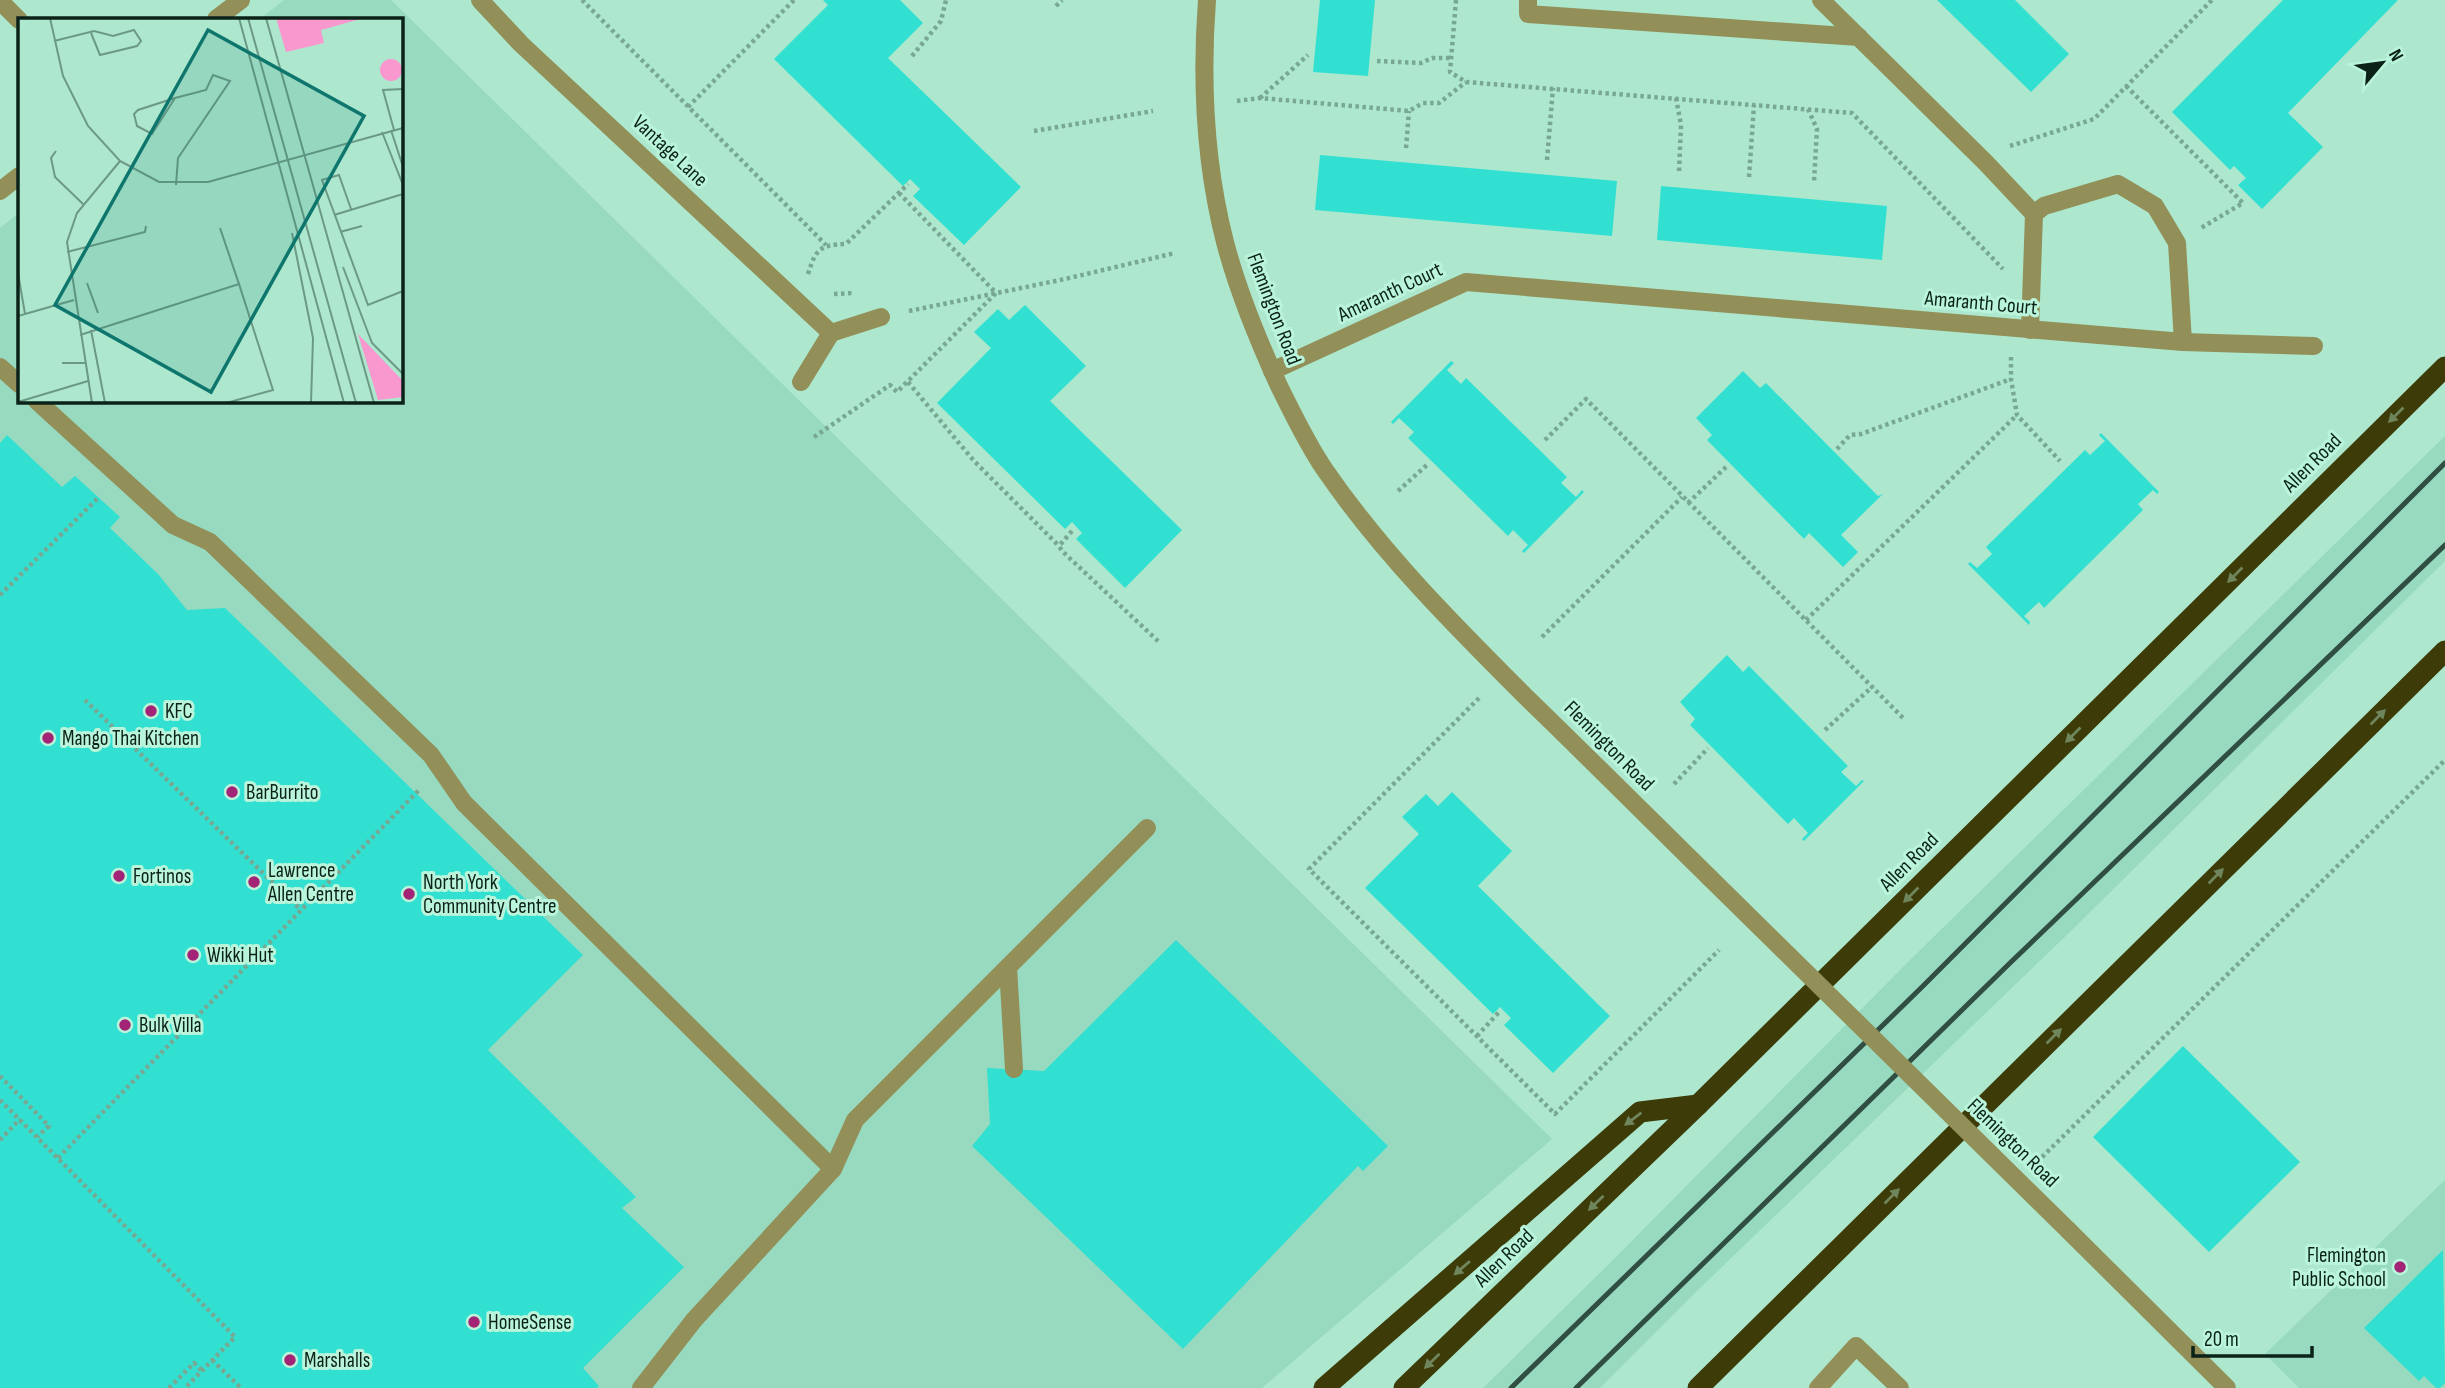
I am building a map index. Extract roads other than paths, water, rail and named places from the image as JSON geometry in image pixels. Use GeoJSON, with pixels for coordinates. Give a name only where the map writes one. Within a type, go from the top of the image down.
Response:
{"type":"FeatureCollection","features":[{"type":"Feature","properties":{"kind":"highway","name":"Allen Road"},"geometry":{"type":"LineString","coordinates":[[1404,1388],[1698,1105],[2445,367]]}},
{"type":"Feature","properties":{"kind":"highway"},"geometry":{"type":"LineString","coordinates":[[1698,1388],[2445,651]]}},
{"type":"Feature","properties":{"kind":"highway"},"geometry":{"type":"LineString","coordinates":[[1324,1388],[1640,1112],[1698,1105]]}},
{"type":"Feature","properties":{"kind":"highway"},"geometry":{"type":"LineString","coordinates":[[1716,1388],[1844,1244]]}},
{"type":"Feature","properties":{"kind":"street"},"geometry":{"type":"LineString","coordinates":[[217,18],[240,0]]}},
{"type":"Feature","properties":{"kind":"street","name":"Vantage Lane"},"geometry":{"type":"LineString","coordinates":[[480,0],[531,53],[831,333]]}},
{"type":"Feature","properties":{"kind":"street","name":"Flemington Road"},"geometry":{"type":"LineString","coordinates":[[1207,0],[1204,103],[1212,171],[1225,242],[1242,298],[1294,416],[1323,468],[1364,525],[1455,626],[2227,1388]]}},
{"type":"Feature","properties":{"kind":"street"},"geometry":{"type":"LineString","coordinates":[[1528,0],[1528,14],[1859,37]]}},
{"type":"Feature","properties":{"kind":"street"},"geometry":{"type":"LineString","coordinates":[[1821,0],[2034,214],[2030,330]]}},
{"type":"Feature","properties":{"kind":"street"},"geometry":{"type":"LineString","coordinates":[[0,1],[18,19]]}},
{"type":"Feature","properties":{"kind":"street"},"geometry":{"type":"LineString","coordinates":[[0,191],[18,177]]}},
{"type":"Feature","properties":{"kind":"street"},"geometry":{"type":"LineString","coordinates":[[2034,214],[2044,206],[2118,184],[2155,206],[2177,243],[2183,342]]}},
{"type":"Feature","properties":{"kind":"street","name":"Amaranth Court"},"geometry":{"type":"LineString","coordinates":[[1272,371],[1466,282],[2183,342],[2314,346]]}},
{"type":"Feature","properties":{"kind":"street"},"geometry":{"type":"LineString","coordinates":[[801,382],[831,333],[881,317]]}},
{"type":"Feature","properties":{"kind":"street"},"geometry":{"type":"LineString","coordinates":[[0,367],[18,383]]}},
{"type":"Feature","properties":{"kind":"street"},"geometry":{"type":"LineString","coordinates":[[38,402],[173,525],[210,542],[397,722],[431,755],[457,795],[833,1169]]}},
{"type":"Feature","properties":{"kind":"street"},"geometry":{"type":"LineString","coordinates":[[641,1388],[694,1321],[833,1169],[855,1120],[1147,828]]}},
{"type":"Feature","properties":{"kind":"street"},"geometry":{"type":"LineString","coordinates":[[1008,967],[1014,1069]]}},
{"type":"Feature","properties":{"kind":"street"},"geometry":{"type":"LineString","coordinates":[[1818,1388],[1856,1346],[1900,1388]]}},
{"type":"Feature","properties":{"kind":"railway"},"geometry":{"type":"LineString","coordinates":[[1511,1388],[1922,987],[2445,463]]}},
{"type":"Feature","properties":{"kind":"railway"},"geometry":{"type":"LineString","coordinates":[[1576,1388],[2010,963],[2445,545]]}},
{"type":"Feature","properties":{"kind":"place","name":"KFC"},"geometry":{"type":"Point","coordinates":[151,711]}},
{"type":"Feature","properties":{"kind":"place","name":"Mango Thai Kitchen"},"geometry":{"type":"Point","coordinates":[48,738]}},
{"type":"Feature","properties":{"kind":"place","name":"BarBurrito"},"geometry":{"type":"Point","coordinates":[232,792]}},
{"type":"Feature","properties":{"kind":"place","name":"Fortinos"},"geometry":{"type":"Point","coordinates":[119,876]}},
{"type":"Feature","properties":{"kind":"place","name":"Lawrence Allen Centre"},"geometry":{"type":"Point","coordinates":[254,882]}},
{"type":"Feature","properties":{"kind":"place","name":"North York Community Centre"},"geometry":{"type":"Point","coordinates":[409,894]}},
{"type":"Feature","properties":{"kind":"place","name":"Wikki Hut"},"geometry":{"type":"Point","coordinates":[193,955]}},
{"type":"Feature","properties":{"kind":"place","name":"Bulk Villa"},"geometry":{"type":"Point","coordinates":[125,1025]}},
{"type":"Feature","properties":{"kind":"place","name":"Flemington Public School"},"geometry":{"type":"Point","coordinates":[2400,1267]}},
{"type":"Feature","properties":{"kind":"place","name":"HomeSense"},"geometry":{"type":"Point","coordinates":[474,1322]}},
{"type":"Feature","properties":{"kind":"place","name":"Marshalls"},"geometry":{"type":"Point","coordinates":[290,1360]}}]}
